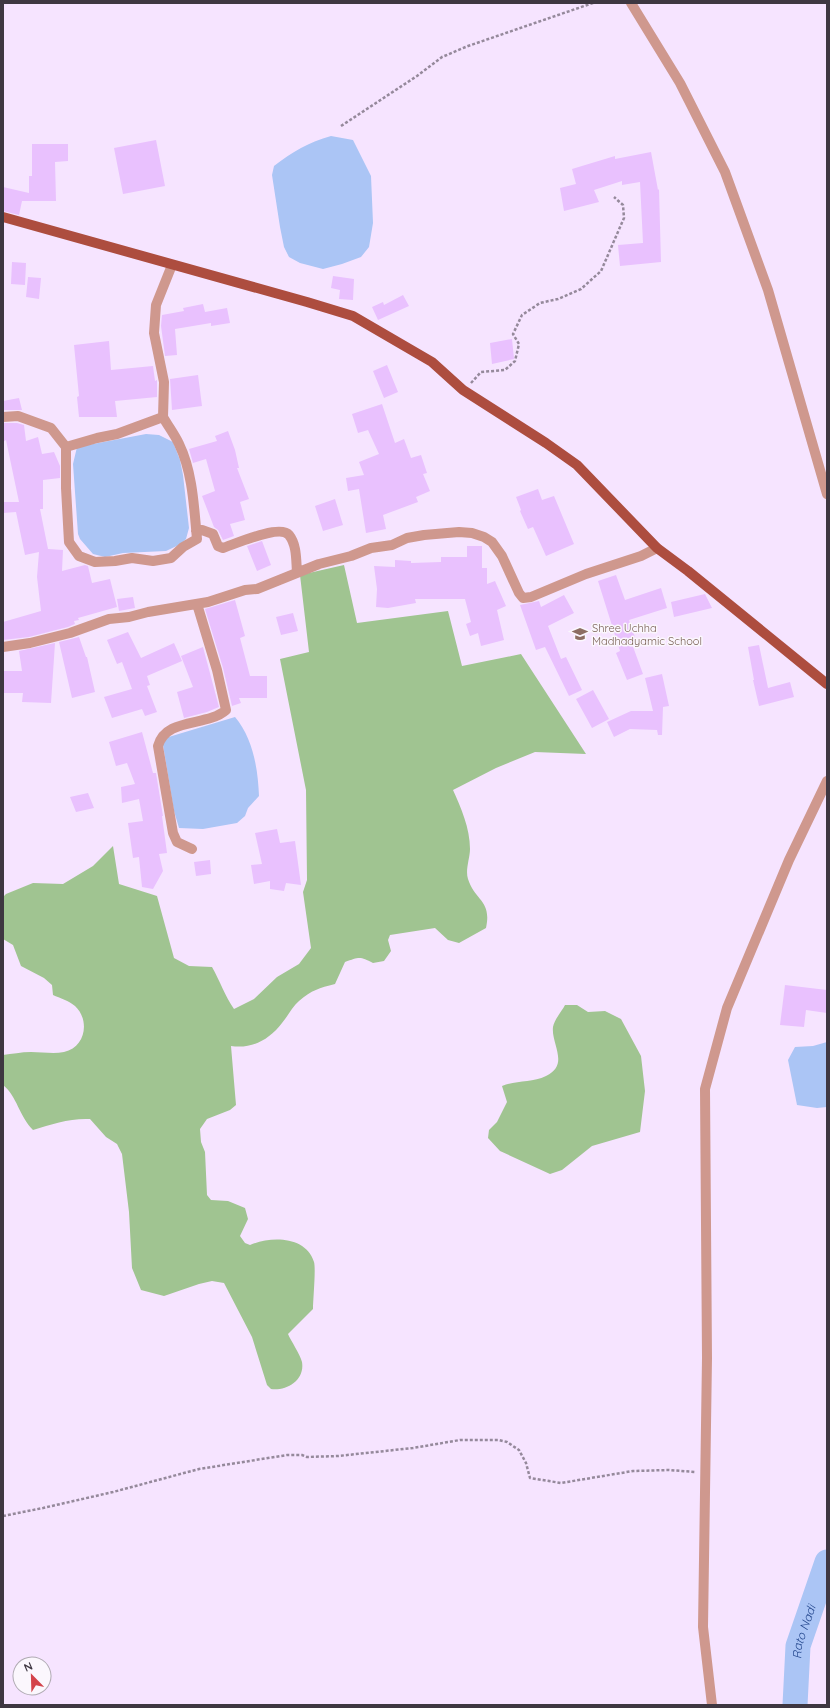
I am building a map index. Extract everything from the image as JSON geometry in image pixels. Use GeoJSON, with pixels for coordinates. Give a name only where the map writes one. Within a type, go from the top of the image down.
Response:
{"type":"FeatureCollection","features":[{"type":"Feature","properties":{"kind":"main road"},"geometry":{"type":"LineString","coordinates":[[3,217],[352,316],[432,362],[463,390],[546,443],[577,465],[657,548],[688,571],[827,684]]}},
{"type":"Feature","properties":{"kind":"street"},"geometry":{"type":"LineString","coordinates":[[631,3],[680,83],[725,172],[768,290],[827,494]]}},
{"type":"Feature","properties":{"kind":"street"},"geometry":{"type":"LineString","coordinates":[[3,417],[18,416],[51,428],[66,447],[66,488],[69,542],[79,556],[95,562],[132,558],[153,561],[171,558],[197,539],[187,463],[179,443],[163,417],[164,382],[154,333],[156,305],[172,265]]}},
{"type":"Feature","properties":{"kind":"street"},"geometry":{"type":"LineString","coordinates":[[66,447],[117,434],[163,417]]}},
{"type":"Feature","properties":{"kind":"street"},"geometry":{"type":"LineString","coordinates":[[196,531],[202,530],[212,534],[218,546],[223,548],[271,532],[283,532],[289,534],[294,546],[297,572]]}},
{"type":"Feature","properties":{"kind":"street"},"geometry":{"type":"LineString","coordinates":[[3,647],[30,644],[70,633],[109,619],[129,617],[148,612],[208,602],[245,590],[257,589],[297,572],[371,548],[392,545],[407,538],[452,533],[472,533],[484,537],[492,542],[502,556],[519,593],[523,598],[530,597],[586,574],[641,556],[657,548]]}},
{"type":"Feature","properties":{"kind":"street"},"geometry":{"type":"LineString","coordinates":[[192,848],[177,842],[173,833],[158,746],[160,738],[167,732],[187,723],[212,718],[222,714],[226,710],[217,670],[197,604]]}},
{"type":"Feature","properties":{"kind":"street"},"geometry":{"type":"LineString","coordinates":[[712,1705],[703,1627],[707,1358],[705,1089],[727,1008],[789,860],[827,781]]}},
{"type":"Feature","properties":{"kind":"path"},"geometry":{"type":"LineString","coordinates":[[341,126],[417,76],[442,57],[468,46],[593,3]]}},
{"type":"Feature","properties":{"kind":"path"},"geometry":{"type":"LineString","coordinates":[[463,390],[481,372],[505,370],[515,361],[519,344],[513,334],[522,315],[540,303],[558,299],[581,289],[601,271],[624,218],[623,205],[614,197]]}},
{"type":"Feature","properties":{"kind":"path"},"geometry":{"type":"LineString","coordinates":[[3,1516],[97,1495],[199,1469],[287,1454],[302,1455],[307,1457],[338,1456],[413,1448],[460,1440],[507,1442],[519,1450],[526,1463],[530,1478],[561,1483],[633,1471],[669,1470],[705,1474]]}},
{"type":"Feature","properties":{"kind":"green space"},"geometry":{"type":"Polygon","coordinates":[[[344,565],[357,623],[448,611],[462,666],[521,654],[586,754],[535,752],[496,768],[453,790],[467,826],[470,841],[467,875],[471,886],[485,906],[487,912],[486,928],[459,943],[448,940],[435,928],[390,935],[388,940],[391,951],[384,961],[373,963],[359,958],[345,962],[335,984],[316,990],[304,997],[294,1006],[277,1029],[266,1039],[253,1045],[239,1047],[231,1046],[236,1105],[230,1110],[207,1119],[200,1129],[201,1142],[205,1152],[207,1195],[211,1200],[228,1201],[245,1208],[248,1219],[240,1236],[245,1243],[250,1245],[268,1240],[287,1240],[304,1247],[310,1253],[315,1266],[313,1309],[288,1334],[302,1362],[301,1374],[294,1383],[289,1386],[271,1389],[267,1385],[252,1337],[224,1283],[212,1281],[164,1296],[141,1290],[132,1268],[129,1212],[122,1154],[117,1144],[106,1137],[90,1119],[68,1120],[33,1130],[24,1119],[12,1095],[3,1085],[3,1055],[27,1052],[64,1052],[77,1045],[81,1039],[84,1025],[83,1018],[75,1006],[53,995],[52,985],[44,978],[21,966],[13,945],[3,939],[3,897],[6,894],[33,883],[63,884],[93,866],[113,846],[119,884],[157,896],[174,958],[189,966],[212,967],[234,1009],[254,999],[277,977],[299,964],[311,948],[303,892],[307,880],[306,790],[280,659],[309,652],[300,575],[344,565]]]}},
{"type":"Feature","properties":{"kind":"green space"},"geometry":{"type":"Polygon","coordinates":[[[565,1005],[577,1005],[588,1012],[605,1011],[621,1019],[641,1056],[645,1091],[640,1132],[592,1146],[562,1170],[550,1174],[500,1151],[488,1138],[489,1130],[497,1122],[507,1102],[502,1086],[541,1078],[553,1071],[557,1066],[558,1054],[553,1034],[553,1027],[565,1005]]]}},
{"type":"Feature","properties":{"kind":"water"},"geometry":{"type":"Polygon","coordinates":[[[331,136],[353,140],[371,176],[373,223],[369,247],[361,257],[323,269],[300,263],[289,257],[284,247],[272,175],[274,166],[287,156],[308,144],[331,136]]]}},
{"type":"Feature","properties":{"kind":"water"},"geometry":{"type":"Polygon","coordinates":[[[146,434],[159,435],[173,442],[180,460],[189,528],[186,539],[181,544],[166,551],[123,553],[105,557],[93,554],[80,539],[78,534],[73,464],[77,447],[146,434]]]}},
{"type":"Feature","properties":{"kind":"water"},"geometry":{"type":"Polygon","coordinates":[[[235,717],[246,734],[250,744],[256,765],[259,796],[248,808],[245,816],[237,823],[203,829],[179,828],[174,811],[162,739],[235,717]]]}},
{"type":"Feature","properties":{"kind":"water"},"geometry":{"type":"Polygon","coordinates":[[[827,1042],[827,1107],[817,1108],[797,1105],[788,1060],[795,1047],[813,1046],[827,1042]]]}},
{"type":"Feature","properties":{"kind":"building"},"geometry":{"type":"Polygon","coordinates":[[[156,140],[165,186],[123,194],[114,148],[156,140]]]}},
{"type":"Feature","properties":{"kind":"building"},"geometry":{"type":"Polygon","coordinates":[[[32,144],[68,144],[68,161],[55,162],[56,201],[22,201],[19,215],[3,211],[3,187],[29,193],[29,176],[32,176],[32,144]]]}},
{"type":"Feature","properties":{"kind":"building"},"geometry":{"type":"Polygon","coordinates":[[[651,152],[658,190],[659,189],[661,262],[620,266],[618,245],[643,243],[640,182],[622,185],[622,181],[594,190],[599,202],[564,211],[560,188],[576,184],[572,169],[615,156],[615,159],[651,152]]]}},
{"type":"Feature","properties":{"kind":"building"},"geometry":{"type":"Polygon","coordinates":[[[12,262],[26,263],[25,285],[11,284],[12,262]]]}},
{"type":"Feature","properties":{"kind":"building"},"geometry":{"type":"Polygon","coordinates":[[[333,276],[354,279],[353,300],[339,299],[340,290],[331,288],[333,276]]]}},
{"type":"Feature","properties":{"kind":"building"},"geometry":{"type":"Polygon","coordinates":[[[28,277],[41,278],[39,299],[26,297],[28,277]]]}},
{"type":"Feature","properties":{"kind":"building"},"geometry":{"type":"Polygon","coordinates":[[[403,295],[409,306],[378,320],[372,307],[383,302],[384,305],[403,295]]]}},
{"type":"Feature","properties":{"kind":"building"},"geometry":{"type":"Polygon","coordinates":[[[203,304],[205,312],[227,308],[230,323],[211,326],[211,323],[175,329],[177,355],[165,356],[161,326],[162,315],[184,311],[183,308],[203,304]]]}},
{"type":"Feature","properties":{"kind":"building"},"geometry":{"type":"Polygon","coordinates":[[[512,339],[514,359],[492,364],[490,343],[512,339]]]}},
{"type":"Feature","properties":{"kind":"building"},"geometry":{"type":"Polygon","coordinates":[[[109,341],[111,370],[153,366],[155,381],[157,380],[157,397],[115,401],[117,417],[79,417],[77,397],[79,396],[74,345],[109,341]]]}},
{"type":"Feature","properties":{"kind":"building"},"geometry":{"type":"Polygon","coordinates":[[[387,365],[398,392],[384,398],[373,371],[387,365]]]}},
{"type":"Feature","properties":{"kind":"building"},"geometry":{"type":"Polygon","coordinates":[[[198,375],[202,406],[172,410],[170,379],[198,375]]]}},
{"type":"Feature","properties":{"kind":"building"},"geometry":{"type":"Polygon","coordinates":[[[19,398],[22,410],[4,410],[3,401],[19,398]]]}},
{"type":"Feature","properties":{"kind":"building"},"geometry":{"type":"Polygon","coordinates":[[[382,404],[395,443],[404,439],[411,458],[421,455],[427,473],[423,474],[430,491],[416,497],[418,502],[383,515],[386,529],[366,533],[359,489],[348,491],[346,478],[364,475],[359,462],[379,454],[368,430],[358,433],[352,414],[382,404]]]}},
{"type":"Feature","properties":{"kind":"building"},"geometry":{"type":"Polygon","coordinates":[[[3,423],[17,423],[24,425],[26,441],[38,437],[42,454],[54,452],[60,466],[60,478],[43,480],[43,509],[40,509],[48,549],[63,550],[62,571],[85,565],[88,566],[92,583],[110,579],[117,607],[78,618],[79,620],[74,621],[75,624],[68,627],[29,637],[3,640],[3,622],[41,611],[37,577],[39,552],[25,555],[16,512],[3,513],[3,502],[19,502],[6,440],[3,442],[3,423]]]}},
{"type":"Feature","properties":{"kind":"building"},"geometry":{"type":"Polygon","coordinates":[[[228,431],[235,450],[239,468],[237,468],[249,499],[240,502],[245,520],[230,524],[234,536],[223,540],[218,530],[214,527],[202,496],[215,491],[206,459],[193,463],[189,449],[217,441],[215,436],[228,431]]]}},
{"type":"Feature","properties":{"kind":"building"},"geometry":{"type":"Polygon","coordinates":[[[538,489],[542,500],[554,496],[574,544],[546,556],[533,527],[528,529],[516,497],[538,489]]]}},
{"type":"Feature","properties":{"kind":"building"},"geometry":{"type":"Polygon","coordinates":[[[335,499],[343,525],[323,531],[315,506],[335,499]]]}},
{"type":"Feature","properties":{"kind":"building"},"geometry":{"type":"Polygon","coordinates":[[[262,541],[271,565],[257,571],[247,546],[262,541]]]}},
{"type":"Feature","properties":{"kind":"building"},"geometry":{"type":"Polygon","coordinates":[[[467,546],[482,546],[482,568],[487,568],[487,584],[495,581],[506,606],[497,610],[504,640],[481,646],[478,633],[470,636],[466,624],[471,622],[465,599],[415,599],[416,603],[388,608],[376,607],[377,589],[374,566],[395,567],[395,560],[411,561],[411,563],[441,562],[441,557],[467,557],[467,546]]]}},
{"type":"Feature","properties":{"kind":"building"},"geometry":{"type":"Polygon","coordinates":[[[616,575],[625,600],[661,588],[667,608],[629,620],[637,643],[632,644],[643,674],[627,680],[616,653],[620,651],[598,581],[616,575]]]}},
{"type":"Feature","properties":{"kind":"building"},"geometry":{"type":"Polygon","coordinates":[[[705,594],[712,608],[674,617],[671,602],[705,594]]]}},
{"type":"Feature","properties":{"kind":"building"},"geometry":{"type":"Polygon","coordinates":[[[564,595],[574,613],[548,626],[561,659],[566,657],[582,690],[569,696],[545,647],[536,650],[520,605],[539,601],[541,607],[564,595]]]}},
{"type":"Feature","properties":{"kind":"building"},"geometry":{"type":"Polygon","coordinates":[[[133,597],[135,608],[119,611],[117,599],[133,597]]]}},
{"type":"Feature","properties":{"kind":"building"},"geometry":{"type":"Polygon","coordinates":[[[235,600],[245,636],[240,638],[250,676],[267,676],[267,698],[239,698],[241,703],[232,706],[223,668],[205,609],[235,600]]]}},
{"type":"Feature","properties":{"kind":"building"},"geometry":{"type":"Polygon","coordinates":[[[293,613],[298,631],[281,635],[276,617],[293,613]]]}},
{"type":"Feature","properties":{"kind":"building"},"geometry":{"type":"Polygon","coordinates":[[[128,632],[141,658],[174,643],[182,661],[147,676],[150,685],[147,686],[157,712],[145,716],[142,709],[112,718],[104,697],[132,689],[122,662],[117,664],[107,640],[128,632]]]}},
{"type":"Feature","properties":{"kind":"building"},"geometry":{"type":"Polygon","coordinates":[[[79,637],[87,657],[95,692],[72,698],[59,642],[79,637]]]}},
{"type":"Feature","properties":{"kind":"building"},"geometry":{"type":"Polygon","coordinates":[[[55,643],[51,703],[22,702],[23,693],[3,693],[3,671],[22,671],[19,651],[55,643]]]}},
{"type":"Feature","properties":{"kind":"building"},"geometry":{"type":"Polygon","coordinates":[[[759,645],[768,688],[790,682],[794,697],[759,706],[748,647],[759,645]]]}},
{"type":"Feature","properties":{"kind":"building"},"geometry":{"type":"Polygon","coordinates":[[[203,647],[219,707],[184,718],[177,692],[193,687],[181,656],[203,647]]]}},
{"type":"Feature","properties":{"kind":"building"},"geometry":{"type":"Polygon","coordinates":[[[662,674],[669,706],[663,707],[662,735],[658,735],[657,730],[630,729],[614,737],[607,722],[631,711],[653,711],[645,678],[662,674]]]}},
{"type":"Feature","properties":{"kind":"building"},"geometry":{"type":"Polygon","coordinates":[[[593,690],[609,719],[592,728],[576,699],[593,690]]]}},
{"type":"Feature","properties":{"kind":"building"},"geometry":{"type":"Polygon","coordinates":[[[142,732],[153,773],[156,773],[167,853],[159,854],[163,871],[153,889],[142,887],[139,857],[133,858],[128,823],[143,821],[139,799],[122,803],[121,787],[135,784],[127,763],[116,766],[109,742],[142,732]]]}},
{"type":"Feature","properties":{"kind":"building"},"geometry":{"type":"Polygon","coordinates":[[[88,793],[94,808],[76,812],[70,797],[88,793]]]}},
{"type":"Feature","properties":{"kind":"building"},"geometry":{"type":"Polygon","coordinates":[[[277,829],[280,843],[295,841],[301,885],[286,883],[284,891],[270,889],[270,881],[254,884],[251,865],[262,864],[255,833],[277,829]]]}},
{"type":"Feature","properties":{"kind":"building"},"geometry":{"type":"Polygon","coordinates":[[[210,860],[211,874],[196,876],[194,862],[210,860]]]}},
{"type":"Feature","properties":{"kind":"building"},"geometry":{"type":"Polygon","coordinates":[[[785,985],[827,990],[827,1013],[806,1010],[804,1027],[780,1025],[785,985]]]}},
{"type":"Feature","properties":{"kind":"waterway","name":"Rato Nadi"},"geometry":{"type":"LineString","coordinates":[[795,1705],[798,1646],[827,1562]]}},
{"type":"Feature","properties":{"kind":"place","name":"Shree Uchha Madhadyamic School"},"geometry":{"type":"Point","coordinates":[580,634]}}]}
